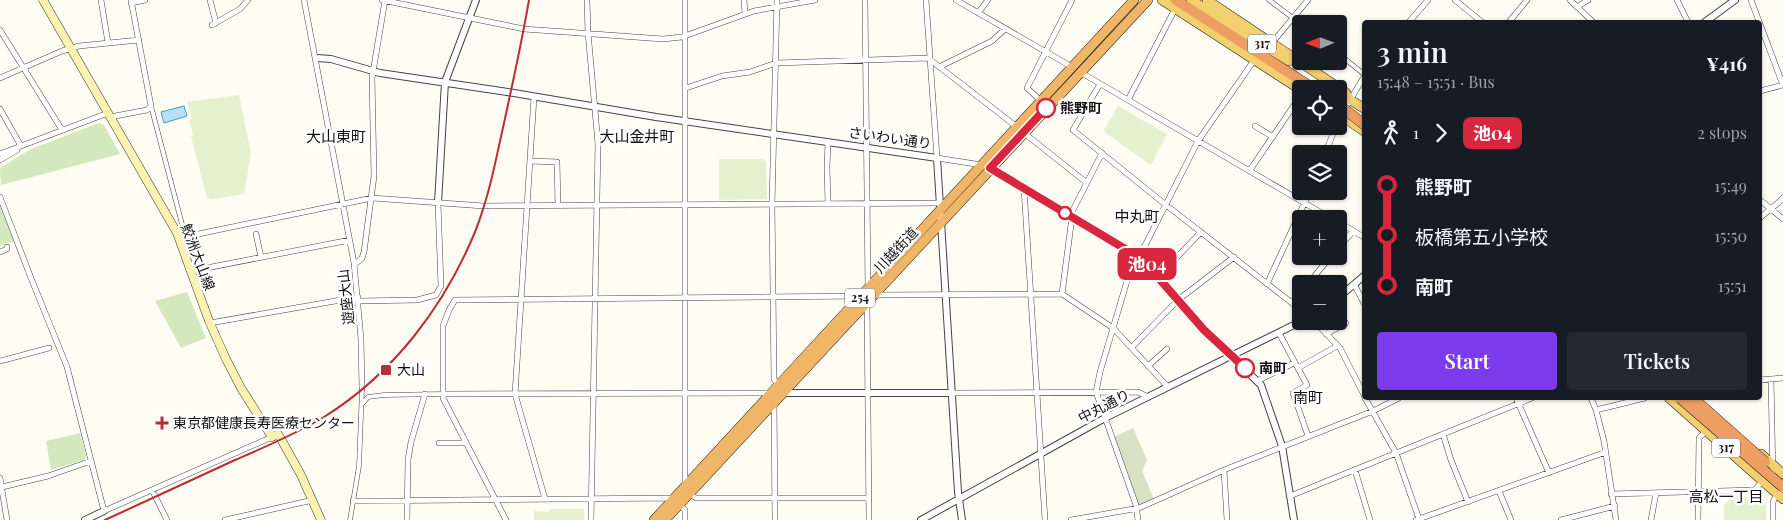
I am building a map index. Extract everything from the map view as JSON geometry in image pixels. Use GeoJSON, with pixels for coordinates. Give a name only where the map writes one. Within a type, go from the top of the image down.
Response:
{"type":"FeatureCollection","features":[{"type":"Feature","properties":{"kind":"highway","name":"川越街道"},"geometry":{"type":"LineString","coordinates":[[1020,130],[1041,101],[1079,72],[1134,0]]}},
{"type":"Feature","properties":{"kind":"highway","name":"川越街道"},"geometry":{"type":"LineString","coordinates":[[654,520],[677,501],[867,295],[942,221],[986,167],[1020,130],[1148,0]]}},
{"type":"Feature","properties":{"kind":"highway"},"geometry":{"type":"LineString","coordinates":[[1177,3],[1301,80]]}},
{"type":"Feature","properties":{"kind":"highway"},"geometry":{"type":"LineString","coordinates":[[1347,115],[1362,122]]}},
{"type":"Feature","properties":{"kind":"highway","name":"川越街道"},"geometry":{"type":"LineString","coordinates":[[867,295],[940,206],[986,167]]}},
{"type":"Feature","properties":{"kind":"highway","name":"川越街道"},"geometry":{"type":"LineString","coordinates":[[687,490],[774,402],[777,391]]}},
{"type":"Feature","properties":{"kind":"highway"},"geometry":{"type":"LineString","coordinates":[[1682,400],[1779,492]]}},
{"type":"Feature","properties":{"kind":"highway"},"geometry":{"type":"LineString","coordinates":[[1695,400],[1783,479]]}},
{"type":"Feature","properties":{"kind":"highway","name":"川越街道"},"geometry":{"type":"LineString","coordinates":[[665,520],[677,501]]}},
{"type":"Feature","properties":{"kind":"main road","name":"鮫洲大山線"},"geometry":{"type":"LineString","coordinates":[[43,0],[179,238],[210,323],[228,363],[272,437],[278,434],[313,500],[321,520]]}},
{"type":"Feature","properties":{"kind":"main road","name":"317"},"geometry":{"type":"LineString","coordinates":[[1162,0],[1177,3],[1292,84]]}},
{"type":"Feature","properties":{"kind":"main road","name":"317"},"geometry":{"type":"LineString","coordinates":[[1170,0],[1295,80]]}},
{"type":"Feature","properties":{"kind":"main road","name":"317"},"geometry":{"type":"LineString","coordinates":[[1191,0],[1320,80]]}},
{"type":"Feature","properties":{"kind":"main road","name":"317"},"geometry":{"type":"LineString","coordinates":[[1206,0],[1345,92],[1350,99]]}},
{"type":"Feature","properties":{"kind":"main road","name":"317"},"geometry":{"type":"LineString","coordinates":[[1347,97],[1362,107]]}},
{"type":"Feature","properties":{"kind":"main road"},"geometry":{"type":"LineString","coordinates":[[1347,117],[1362,129]]}},
{"type":"Feature","properties":{"kind":"main road","name":"317"},"geometry":{"type":"LineString","coordinates":[[1671,400],[1762,481],[1779,492]]}},
{"type":"Feature","properties":{"kind":"main road","name":"317"},"geometry":{"type":"LineString","coordinates":[[1699,400],[1783,474]]}},
{"type":"Feature","properties":{"kind":"street"},"geometry":{"type":"LineString","coordinates":[[101,0],[108,43]]}},
{"type":"Feature","properties":{"kind":"street"},"geometry":{"type":"LineString","coordinates":[[145,0],[131,1],[151,106],[183,228],[179,238]]}},
{"type":"Feature","properties":{"kind":"street"},"geometry":{"type":"LineString","coordinates":[[210,0],[214,24],[240,9],[248,0]]}},
{"type":"Feature","properties":{"kind":"street","name":"遊座大山"},"geometry":{"type":"LineString","coordinates":[[304,0],[354,265],[359,299],[362,390]]}},
{"type":"Feature","properties":{"kind":"street"},"geometry":{"type":"LineString","coordinates":[[354,265],[362,258],[364,252],[372,198],[374,176],[373,71],[384,0],[524,29],[588,32],[663,39],[686,36],[745,14],[815,0]]}},
{"type":"Feature","properties":{"kind":"street"},"geometry":{"type":"LineString","coordinates":[[210,323],[359,299],[417,300],[436,295],[441,286],[438,203],[445,82],[476,0]]}},
{"type":"Feature","properties":{"kind":"street"},"geometry":{"type":"LineString","coordinates":[[587,0],[598,144],[591,520]]}},
{"type":"Feature","properties":{"kind":"street"},"geometry":{"type":"LineString","coordinates":[[685,0],[685,393],[687,490],[696,498],[869,498]]}},
{"type":"Feature","properties":{"kind":"street"},"geometry":{"type":"LineString","coordinates":[[744,0],[745,14]]}},
{"type":"Feature","properties":{"kind":"street"},"geometry":{"type":"LineString","coordinates":[[777,0],[772,205],[774,378],[777,391]]}},
{"type":"Feature","properties":{"kind":"street"},"geometry":{"type":"LineString","coordinates":[[865,0],[869,520]]}},
{"type":"Feature","properties":{"kind":"street"},"geometry":{"type":"LineString","coordinates":[[926,0],[937,158],[986,167],[1140,257],[1207,333],[1263,388],[1282,446],[1294,520]]}},
{"type":"Feature","properties":{"kind":"street"},"geometry":{"type":"LineString","coordinates":[[956,0],[1317,210]]}},
{"type":"Feature","properties":{"kind":"street"},"geometry":{"type":"LineString","coordinates":[[978,13],[988,0]]}},
{"type":"Feature","properties":{"kind":"street"},"geometry":{"type":"LineString","coordinates":[[1041,101],[1027,88],[1072,0]]}},
{"type":"Feature","properties":{"kind":"street"},"geometry":{"type":"LineString","coordinates":[[1269,0],[1292,17]]}},
{"type":"Feature","properties":{"kind":"street"},"geometry":{"type":"LineString","coordinates":[[1296,15],[1308,0]]}},
{"type":"Feature","properties":{"kind":"street"},"geometry":{"type":"LineString","coordinates":[[1411,20],[1428,0]]}},
{"type":"Feature","properties":{"kind":"street"},"geometry":{"type":"LineString","coordinates":[[1455,0],[1480,20]]}},
{"type":"Feature","properties":{"kind":"street"},"geometry":{"type":"LineString","coordinates":[[1511,20],[1527,0]]}},
{"type":"Feature","properties":{"kind":"street"},"geometry":{"type":"LineString","coordinates":[[1570,0],[1591,20]]}},
{"type":"Feature","properties":{"kind":"street"},"geometry":{"type":"LineString","coordinates":[[1577,7],[1588,0]]}},
{"type":"Feature","properties":{"kind":"street"},"geometry":{"type":"LineString","coordinates":[[1677,0],[1687,20]]}},
{"type":"Feature","properties":{"kind":"street"},"geometry":{"type":"LineString","coordinates":[[1708,20],[1735,0]]}},
{"type":"Feature","properties":{"kind":"street"},"geometry":{"type":"LineString","coordinates":[[1751,0],[1759,20]]}},
{"type":"Feature","properties":{"kind":"street"},"geometry":{"type":"LineString","coordinates":[[1128,100],[1177,3]]}},
{"type":"Feature","properties":{"kind":"street"},"geometry":{"type":"LineString","coordinates":[[1272,43],[1292,19]]}},
{"type":"Feature","properties":{"kind":"street"},"geometry":{"type":"LineString","coordinates":[[939,67],[992,41],[1005,29]]}},
{"type":"Feature","properties":{"kind":"street"},"geometry":{"type":"LineString","coordinates":[[1762,29],[1783,85],[1762,91]]}},
{"type":"Feature","properties":{"kind":"street"},"geometry":{"type":"LineString","coordinates":[[0,30],[62,130]]}},
{"type":"Feature","properties":{"kind":"street"},"geometry":{"type":"LineString","coordinates":[[0,78],[71,48],[139,40]]}},
{"type":"Feature","properties":{"kind":"street"},"geometry":{"type":"LineString","coordinates":[[686,88],[722,76],[750,72],[776,63],[928,58],[1087,183]]}},
{"type":"Feature","properties":{"kind":"street","name":"さいわい通り"},"geometry":{"type":"LineString","coordinates":[[316,59],[331,59],[373,71],[511,92],[595,108],[937,158],[962,520]]}},
{"type":"Feature","properties":{"kind":"street"},"geometry":{"type":"LineString","coordinates":[[1138,520],[1136,509],[1096,392],[1127,282],[1198,141],[1255,59]]}},
{"type":"Feature","properties":{"kind":"street"},"geometry":{"type":"LineString","coordinates":[[1348,61],[1362,73]]}},
{"type":"Feature","properties":{"kind":"street"},"geometry":{"type":"LineString","coordinates":[[1347,103],[1362,80]]}},
{"type":"Feature","properties":{"kind":"street"},"geometry":{"type":"LineString","coordinates":[[1100,84],[1073,130],[1166,205],[1292,302]]}},
{"type":"Feature","properties":{"kind":"street"},"geometry":{"type":"LineString","coordinates":[[534,97],[515,394],[546,499]]}},
{"type":"Feature","properties":{"kind":"street"},"geometry":{"type":"LineString","coordinates":[[0,154],[62,130],[109,115],[147,110],[151,106]]}},
{"type":"Feature","properties":{"kind":"street"},"geometry":{"type":"LineString","coordinates":[[1250,170],[1292,108]]}},
{"type":"Feature","properties":{"kind":"street"},"geometry":{"type":"LineString","coordinates":[[0,109],[21,146]]}},
{"type":"Feature","properties":{"kind":"street"},"geometry":{"type":"LineString","coordinates":[[1256,126],[1273,137]]}},
{"type":"Feature","properties":{"kind":"street"},"geometry":{"type":"LineString","coordinates":[[828,142],[826,167],[828,204]]}},
{"type":"Feature","properties":{"kind":"street"},"geometry":{"type":"LineString","coordinates":[[0,160],[21,146]]}},
{"type":"Feature","properties":{"kind":"street"},"geometry":{"type":"LineString","coordinates":[[1062,294],[1071,216],[1102,153]]}},
{"type":"Feature","properties":{"kind":"street"},"geometry":{"type":"LineString","coordinates":[[530,161],[558,162],[558,206]]}},
{"type":"Feature","properties":{"kind":"street"},"geometry":{"type":"LineString","coordinates":[[1024,188],[1045,520]]}},
{"type":"Feature","properties":{"kind":"street"},"geometry":{"type":"LineString","coordinates":[[0,197],[67,367],[104,511]]}},
{"type":"Feature","properties":{"kind":"street"},"geometry":{"type":"LineString","coordinates":[[179,238],[372,198],[484,206],[867,203],[940,206]]}},
{"type":"Feature","properties":{"kind":"street"},"geometry":{"type":"LineString","coordinates":[[1762,216],[1770,208],[1775,207],[1783,198]]}},
{"type":"Feature","properties":{"kind":"street"},"geometry":{"type":"LineString","coordinates":[[1267,284],[1307,200]]}},
{"type":"Feature","properties":{"kind":"street"},"geometry":{"type":"LineString","coordinates":[[1762,202],[1783,219]]}},
{"type":"Feature","properties":{"kind":"street"},"geometry":{"type":"LineString","coordinates":[[1347,227],[1362,236]]}},
{"type":"Feature","properties":{"kind":"street"},"geometry":{"type":"LineString","coordinates":[[1347,238],[1353,231]]}},
{"type":"Feature","properties":{"kind":"street"},"geometry":{"type":"LineString","coordinates":[[1158,277],[1201,232]]}},
{"type":"Feature","properties":{"kind":"street"},"geometry":{"type":"LineString","coordinates":[[256,234],[261,258]]}},
{"type":"Feature","properties":{"kind":"street"},"geometry":{"type":"LineString","coordinates":[[191,272],[350,240]]}},
{"type":"Feature","properties":{"kind":"street"},"geometry":{"type":"LineString","coordinates":[[0,252],[7,249],[7,247]]}},
{"type":"Feature","properties":{"kind":"street"},"geometry":{"type":"LineString","coordinates":[[1132,348],[1178,300],[1236,259]]}},
{"type":"Feature","properties":{"kind":"street"},"geometry":{"type":"LineString","coordinates":[[1315,275],[1324,265]]}},
{"type":"Feature","properties":{"kind":"street"},"geometry":{"type":"LineString","coordinates":[[1347,290],[1362,277]]}},
{"type":"Feature","properties":{"kind":"street"},"geometry":{"type":"LineString","coordinates":[[1354,284],[1362,299]]}},
{"type":"Feature","properties":{"kind":"street"},"geometry":{"type":"LineString","coordinates":[[506,520],[443,398],[443,326],[455,300],[1062,294],[1113,328],[1168,387]]}},
{"type":"Feature","properties":{"kind":"street","name":"中丸通り"},"geometry":{"type":"LineString","coordinates":[[921,520],[1105,418],[1292,326]]}},
{"type":"Feature","properties":{"kind":"street"},"geometry":{"type":"LineString","coordinates":[[1322,330],[1337,346],[1362,392]]}},
{"type":"Feature","properties":{"kind":"street"},"geometry":{"type":"LineString","coordinates":[[1326,334],[1333,330]]}},
{"type":"Feature","properties":{"kind":"street"},"geometry":{"type":"LineString","coordinates":[[1279,333],[1307,385],[1293,393],[1308,436]]}},
{"type":"Feature","properties":{"kind":"street"},"geometry":{"type":"LineString","coordinates":[[1298,368],[1337,346]]}},
{"type":"Feature","properties":{"kind":"street"},"geometry":{"type":"LineString","coordinates":[[0,361],[49,348]]}},
{"type":"Feature","properties":{"kind":"street"},"geometry":{"type":"LineString","coordinates":[[1148,366],[1167,349]]}},
{"type":"Feature","properties":{"kind":"street"},"geometry":{"type":"LineString","coordinates":[[1257,381],[1294,363]]}},
{"type":"Feature","properties":{"kind":"street"},"geometry":{"type":"LineString","coordinates":[[1762,380],[1783,378]]}},
{"type":"Feature","properties":{"kind":"street"},"geometry":{"type":"LineString","coordinates":[[1771,379],[1774,466],[1779,492],[1773,502],[1774,520]]}},
{"type":"Feature","properties":{"kind":"street"},"geometry":{"type":"LineString","coordinates":[[350,520],[359,466],[362,390]]}},
{"type":"Feature","properties":{"kind":"street"},"geometry":{"type":"LineString","coordinates":[[362,404],[368,398],[392,393],[594,394],[777,391],[868,394],[1138,392],[1148,397]]}},
{"type":"Feature","properties":{"kind":"street"},"geometry":{"type":"LineString","coordinates":[[407,520],[408,460],[424,394]]}},
{"type":"Feature","properties":{"kind":"street"},"geometry":{"type":"LineString","coordinates":[[1367,400],[1396,453],[1418,520],[1606,452]]}},
{"type":"Feature","properties":{"kind":"street"},"geometry":{"type":"LineString","coordinates":[[1071,520],[1136,509],[1224,470],[1373,411],[1395,400]]}},
{"type":"Feature","properties":{"kind":"street"},"geometry":{"type":"LineString","coordinates":[[1290,496],[1443,434],[1517,400],[1549,473]]}},
{"type":"Feature","properties":{"kind":"street"},"geometry":{"type":"LineString","coordinates":[[1592,400],[1606,452],[1616,520]]}},
{"type":"Feature","properties":{"kind":"street"},"geometry":{"type":"LineString","coordinates":[[1596,410],[1637,400]]}},
{"type":"Feature","properties":{"kind":"street"},"geometry":{"type":"LineString","coordinates":[[774,402],[775,520]]}},
{"type":"Feature","properties":{"kind":"street"},"geometry":{"type":"LineString","coordinates":[[1698,520],[1699,438],[1706,431]]}},
{"type":"Feature","properties":{"kind":"street"},"geometry":{"type":"LineString","coordinates":[[1443,434],[1468,502]]}},
{"type":"Feature","properties":{"kind":"street"},"geometry":{"type":"LineString","coordinates":[[85,520],[272,437]]}},
{"type":"Feature","properties":{"kind":"street"},"geometry":{"type":"LineString","coordinates":[[439,442],[466,443]]}},
{"type":"Feature","properties":{"kind":"street"},"geometry":{"type":"LineString","coordinates":[[2,487],[48,476],[91,461]]}},
{"type":"Feature","properties":{"kind":"street"},"geometry":{"type":"LineString","coordinates":[[1224,470],[1227,520]]}},
{"type":"Feature","properties":{"kind":"street"},"geometry":{"type":"LineString","coordinates":[[1355,470],[1370,520]]}},
{"type":"Feature","properties":{"kind":"street"},"geometry":{"type":"LineString","coordinates":[[0,478],[7,520]]}},
{"type":"Feature","properties":{"kind":"street"},"geometry":{"type":"LineString","coordinates":[[1611,494],[1755,490],[1762,481]]}},
{"type":"Feature","properties":{"kind":"street"},"geometry":{"type":"LineString","coordinates":[[152,490],[167,520]]}},
{"type":"Feature","properties":{"kind":"street"},"geometry":{"type":"LineString","coordinates":[[1499,491],[1511,520]]}},
{"type":"Feature","properties":{"kind":"street"},"geometry":{"type":"LineString","coordinates":[[1651,520],[1656,493]]}},
{"type":"Feature","properties":{"kind":"street"},"geometry":{"type":"LineString","coordinates":[[354,501],[546,499],[677,501],[684,510],[684,520]]}},
{"type":"Feature","properties":{"kind":"street"},"geometry":{"type":"LineString","coordinates":[[225,520],[313,500]]}},
{"type":"Feature","properties":{"kind":"street"},"geometry":{"type":"LineString","coordinates":[[1561,520],[1615,506]]}},
{"type":"Feature","properties":{"kind":"green space"},"geometry":{"type":"Polygon","coordinates":[[[239,95],[251,153],[244,194],[213,199],[207,198],[191,136],[193,135],[189,120],[192,119],[187,102],[239,95]]]}},
{"type":"Feature","properties":{"kind":"green space"},"geometry":{"type":"Polygon","coordinates":[[[1118,106],[1167,134],[1151,165],[1104,130],[1118,106]]]}},
{"type":"Feature","properties":{"kind":"green space"},"geometry":{"type":"Polygon","coordinates":[[[99,123],[104,125],[120,154],[1,185],[0,168],[31,149],[99,123]]]}},
{"type":"Feature","properties":{"kind":"green space"},"geometry":{"type":"Polygon","coordinates":[[[719,159],[763,159],[766,162],[767,199],[719,200],[719,159]]]}},
{"type":"Feature","properties":{"kind":"green space"},"geometry":{"type":"Polygon","coordinates":[[[0,207],[14,241],[0,246],[0,207]]]}},
{"type":"Feature","properties":{"kind":"green space"},"geometry":{"type":"Polygon","coordinates":[[[187,292],[206,338],[181,348],[155,301],[187,292]]]}},
{"type":"Feature","properties":{"kind":"green space"},"geometry":{"type":"Polygon","coordinates":[[[1133,428],[1147,460],[1142,471],[1154,499],[1139,505],[1114,437],[1133,428]]]}},
{"type":"Feature","properties":{"kind":"green space"},"geometry":{"type":"Polygon","coordinates":[[[80,433],[86,456],[84,460],[51,470],[46,441],[80,433]]]}},
{"type":"Feature","properties":{"kind":"green space"},"geometry":{"type":"Polygon","coordinates":[[[1732,498],[1758,498],[1766,506],[1766,520],[1724,520],[1724,505],[1732,498]]]}},
{"type":"Feature","properties":{"kind":"green space"},"geometry":{"type":"Polygon","coordinates":[[[550,509],[584,509],[584,520],[534,520],[534,511],[548,512],[550,509]]]}},
{"type":"Feature","properties":{"kind":"water"},"geometry":{"type":"Polygon","coordinates":[[[184,106],[187,116],[164,123],[161,112],[184,106]]]}},
{"type":"Feature","properties":{"kind":"railway"},"geometry":{"type":"LineString","coordinates":[[105,520],[280,440],[324,417],[349,400],[372,380],[414,336],[448,286],[480,219],[495,164],[529,0]]}},
{"type":"Feature","properties":{"kind":"bus line","name":"池04"},"geometry":{"type":"LineString","coordinates":[[1046,108],[990,168],[1142,259],[1204,330],[1245,368]]}},
{"type":"Feature","properties":{"kind":"place","name":"熊野町"},"geometry":{"type":"Point","coordinates":[1046,108]}},
{"type":"Feature","properties":{"kind":"place","name":"南町"},"geometry":{"type":"Point","coordinates":[1245,368]}},
{"type":"Feature","properties":{"kind":"place","name":"大山"},"geometry":{"type":"Point","coordinates":[386,370]}},
{"type":"Feature","properties":{"kind":"place","name":"東京都健康長寿医療センター"},"geometry":{"type":"Point","coordinates":[162,423]}},
{"type":"Feature","properties":{"kind":"district","name":"大山東町"},"geometry":{"type":"Point","coordinates":[336,137]}},
{"type":"Feature","properties":{"kind":"district","name":"大山金井町"},"geometry":{"type":"Point","coordinates":[637,137]}},
{"type":"Feature","properties":{"kind":"district","name":"中丸町"},"geometry":{"type":"Point","coordinates":[1137,217]}},
{"type":"Feature","properties":{"kind":"district","name":"南町"},"geometry":{"type":"Point","coordinates":[1308,398]}},
{"type":"Feature","properties":{"kind":"district","name":"高松一丁目"},"geometry":{"type":"Point","coordinates":[1726,497]}}]}
